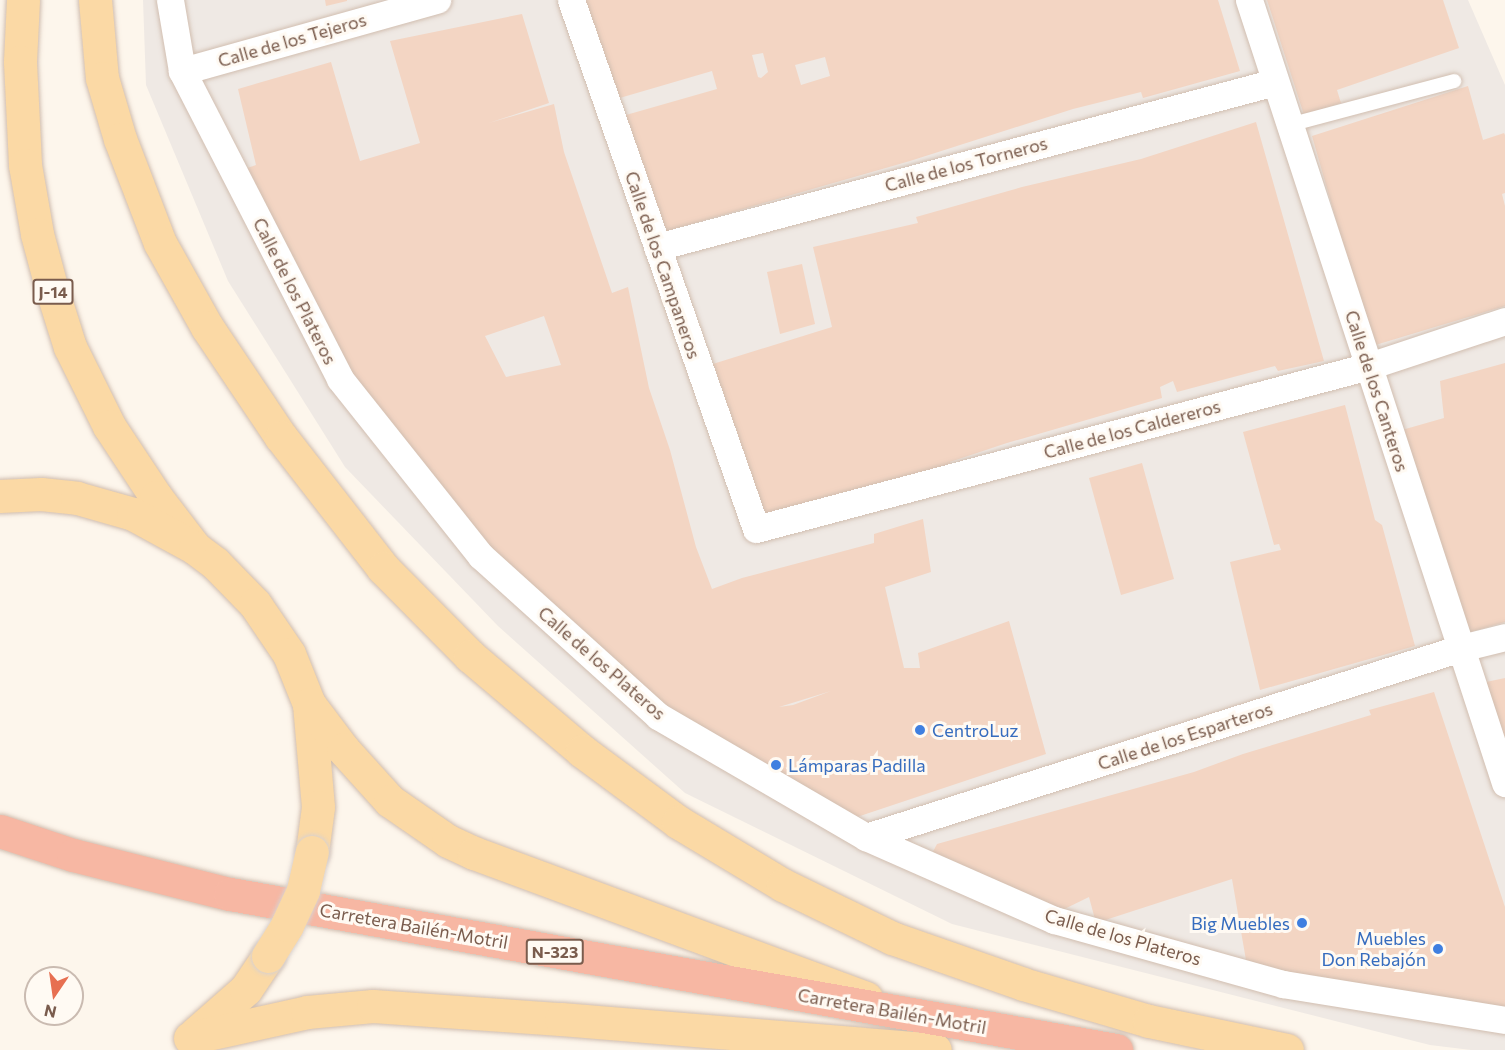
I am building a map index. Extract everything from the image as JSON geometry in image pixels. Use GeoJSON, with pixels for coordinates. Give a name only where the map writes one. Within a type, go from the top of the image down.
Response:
{"type":"FeatureCollection","features":[{"type":"Feature","properties":{"kind":"highway","name":"Carretera Bailén-Motril"},"geometry":{"type":"LineString","coordinates":[[0,831],[73,855],[230,894],[1116,1050]]}},
{"type":"Feature","properties":{"kind":"main road","name":"J-14"},"geometry":{"type":"LineString","coordinates":[[23,0],[20,62],[25,165],[37,234],[52,290],[70,346],[109,426],[156,497],[195,548]]}},
{"type":"Feature","properties":{"kind":"main road"},"geometry":{"type":"LineString","coordinates":[[95,0],[102,78],[120,139],[160,243],[207,327],[281,437],[384,568],[470,656],[582,751],[678,822],[783,885],[892,938],[1023,984],[1149,1021],[1287,1050]]}},
{"type":"Feature","properties":{"kind":"main road"},"geometry":{"type":"LineString","coordinates":[[0,496],[41,494],[77,498],[109,505],[158,526],[195,548],[235,583],[271,624],[300,676],[309,704],[318,807],[312,852],[303,890],[287,925],[246,989],[180,1044]]}},
{"type":"Feature","properties":{"kind":"main road"},"geometry":{"type":"LineString","coordinates":[[309,704],[343,749],[390,801],[448,841],[474,854],[907,1014]]}},
{"type":"Feature","properties":{"kind":"main road"},"geometry":{"type":"LineString","coordinates":[[180,1044],[307,1012],[373,1006],[465,1011],[935,1050]]}},
{"type":"Feature","properties":{"kind":"street","name":"Calle de los Plateros"},"geometry":{"type":"LineString","coordinates":[[170,0],[182,71],[340,379],[481,556],[658,716],[866,837],[1054,920],[1283,984],[1505,1020]]}},
{"type":"Feature","properties":{"kind":"street","name":"Calle de los Tejeros"},"geometry":{"type":"LineString","coordinates":[[182,71],[437,0]]}},
{"type":"Feature","properties":{"kind":"street","name":"Calle de los Campaneros"},"geometry":{"type":"LineString","coordinates":[[571,0],[756,529]]}},
{"type":"Feature","properties":{"kind":"street","name":"Calle de los Canteros"},"geometry":{"type":"LineString","coordinates":[[1249,0],[1505,783]]}},
{"type":"Feature","properties":{"kind":"street","name":"Calle de los Torneros"},"geometry":{"type":"LineString","coordinates":[[657,247],[1275,82]]}},
{"type":"Feature","properties":{"kind":"street","name":"Calle de los Caldereros"},"geometry":{"type":"LineString","coordinates":[[756,529],[1369,366],[1505,321]]}},
{"type":"Feature","properties":{"kind":"street","name":"Calle de los Esparteros"},"geometry":{"type":"LineString","coordinates":[[866,837],[1461,648],[1505,637]]}},
{"type":"Feature","properties":{"kind":"lane"},"geometry":{"type":"LineString","coordinates":[[1289,124],[1454,81]]}},
{"type":"Feature","properties":{"kind":"shaded area"},"geometry":{"type":"Polygon","coordinates":[[[143,0],[1468,0],[1505,85],[1505,1050],[1471,1050],[1430,1045],[952,924],[685,793],[498,626],[345,467],[228,281],[146,85],[143,0]]]}},
{"type":"Feature","properties":{"kind":"building"},"geometry":{"type":"Polygon","coordinates":[[[325,0],[347,0],[347,1],[326,6],[325,0]]]}},
{"type":"Feature","properties":{"kind":"building"},"geometry":{"type":"Polygon","coordinates":[[[575,0],[1218,0],[1240,71],[1143,98],[1141,92],[1073,109],[910,161],[653,235],[612,119],[717,89],[712,71],[606,102],[575,0]],[[763,53],[752,55],[758,77],[761,78],[768,72],[763,53]],[[825,57],[795,65],[801,85],[830,76],[825,57]]]}},
{"type":"Feature","properties":{"kind":"building"},"geometry":{"type":"Polygon","coordinates":[[[1267,0],[1443,0],[1459,48],[1337,90],[1341,103],[1304,115],[1267,0]]]}},
{"type":"Feature","properties":{"kind":"building"},"geometry":{"type":"Polygon","coordinates":[[[522,14],[549,103],[489,123],[554,104],[564,152],[612,293],[628,287],[649,388],[670,450],[696,547],[712,589],[742,578],[874,543],[874,534],[923,519],[931,572],[885,587],[904,668],[920,668],[918,653],[1009,621],[1046,754],[842,822],[658,716],[507,580],[340,379],[239,171],[256,165],[238,89],[331,62],[360,161],[420,143],[390,41],[522,14]],[[544,316],[485,336],[506,377],[561,365],[544,316]],[[831,691],[779,707],[793,705],[831,691]]]}},
{"type":"Feature","properties":{"kind":"building"},"geometry":{"type":"Polygon","coordinates":[[[1468,86],[1483,140],[1504,133],[1505,135],[1505,193],[1502,194],[1505,206],[1505,306],[1372,346],[1312,136],[1468,86]]]}},
{"type":"Feature","properties":{"kind":"building"},"geometry":{"type":"Polygon","coordinates":[[[1256,122],[1324,361],[1278,371],[1275,366],[1177,392],[1173,381],[1160,387],[1162,398],[1007,443],[950,462],[951,466],[763,527],[700,368],[832,327],[813,247],[918,223],[916,217],[1022,187],[1141,159],[1256,122]]]}},
{"type":"Feature","properties":{"kind":"building"},"geometry":{"type":"Polygon","coordinates":[[[802,264],[815,324],[780,334],[767,272],[802,264]]]}},
{"type":"Feature","properties":{"kind":"building"},"geometry":{"type":"Polygon","coordinates":[[[1505,363],[1505,622],[1470,632],[1402,430],[1444,418],[1440,381],[1505,363]]]}},
{"type":"Feature","properties":{"kind":"building"},"geometry":{"type":"Polygon","coordinates":[[[1345,405],[1375,520],[1382,525],[1415,646],[1260,690],[1230,562],[1281,550],[1279,544],[1274,545],[1243,432],[1345,405]]]}},
{"type":"Feature","properties":{"kind":"building"},"geometry":{"type":"Polygon","coordinates":[[[1142,463],[1174,579],[1121,595],[1089,478],[1142,463]]]}},
{"type":"Feature","properties":{"kind":"building"},"geometry":{"type":"Polygon","coordinates":[[[1505,678],[1505,739],[1486,682],[1505,678]]]}},
{"type":"Feature","properties":{"kind":"building"},"geometry":{"type":"Polygon","coordinates":[[[1434,692],[1505,907],[1505,1011],[1247,966],[1232,879],[1096,923],[1089,897],[1048,917],[927,863],[937,844],[1194,772],[1243,754],[1371,715],[1369,710],[1434,692]]]}},
{"type":"Feature","properties":{"kind":"place","name":"CentroLuz"},"geometry":{"type":"Point","coordinates":[920,730]}},
{"type":"Feature","properties":{"kind":"place","name":"Lámparas Padilla"},"geometry":{"type":"Point","coordinates":[776,765]}},
{"type":"Feature","properties":{"kind":"place","name":"Big Muebles"},"geometry":{"type":"Point","coordinates":[1302,923]}},
{"type":"Feature","properties":{"kind":"place","name":"Muebles Don Rebajón"},"geometry":{"type":"Point","coordinates":[1438,949]}}]}
